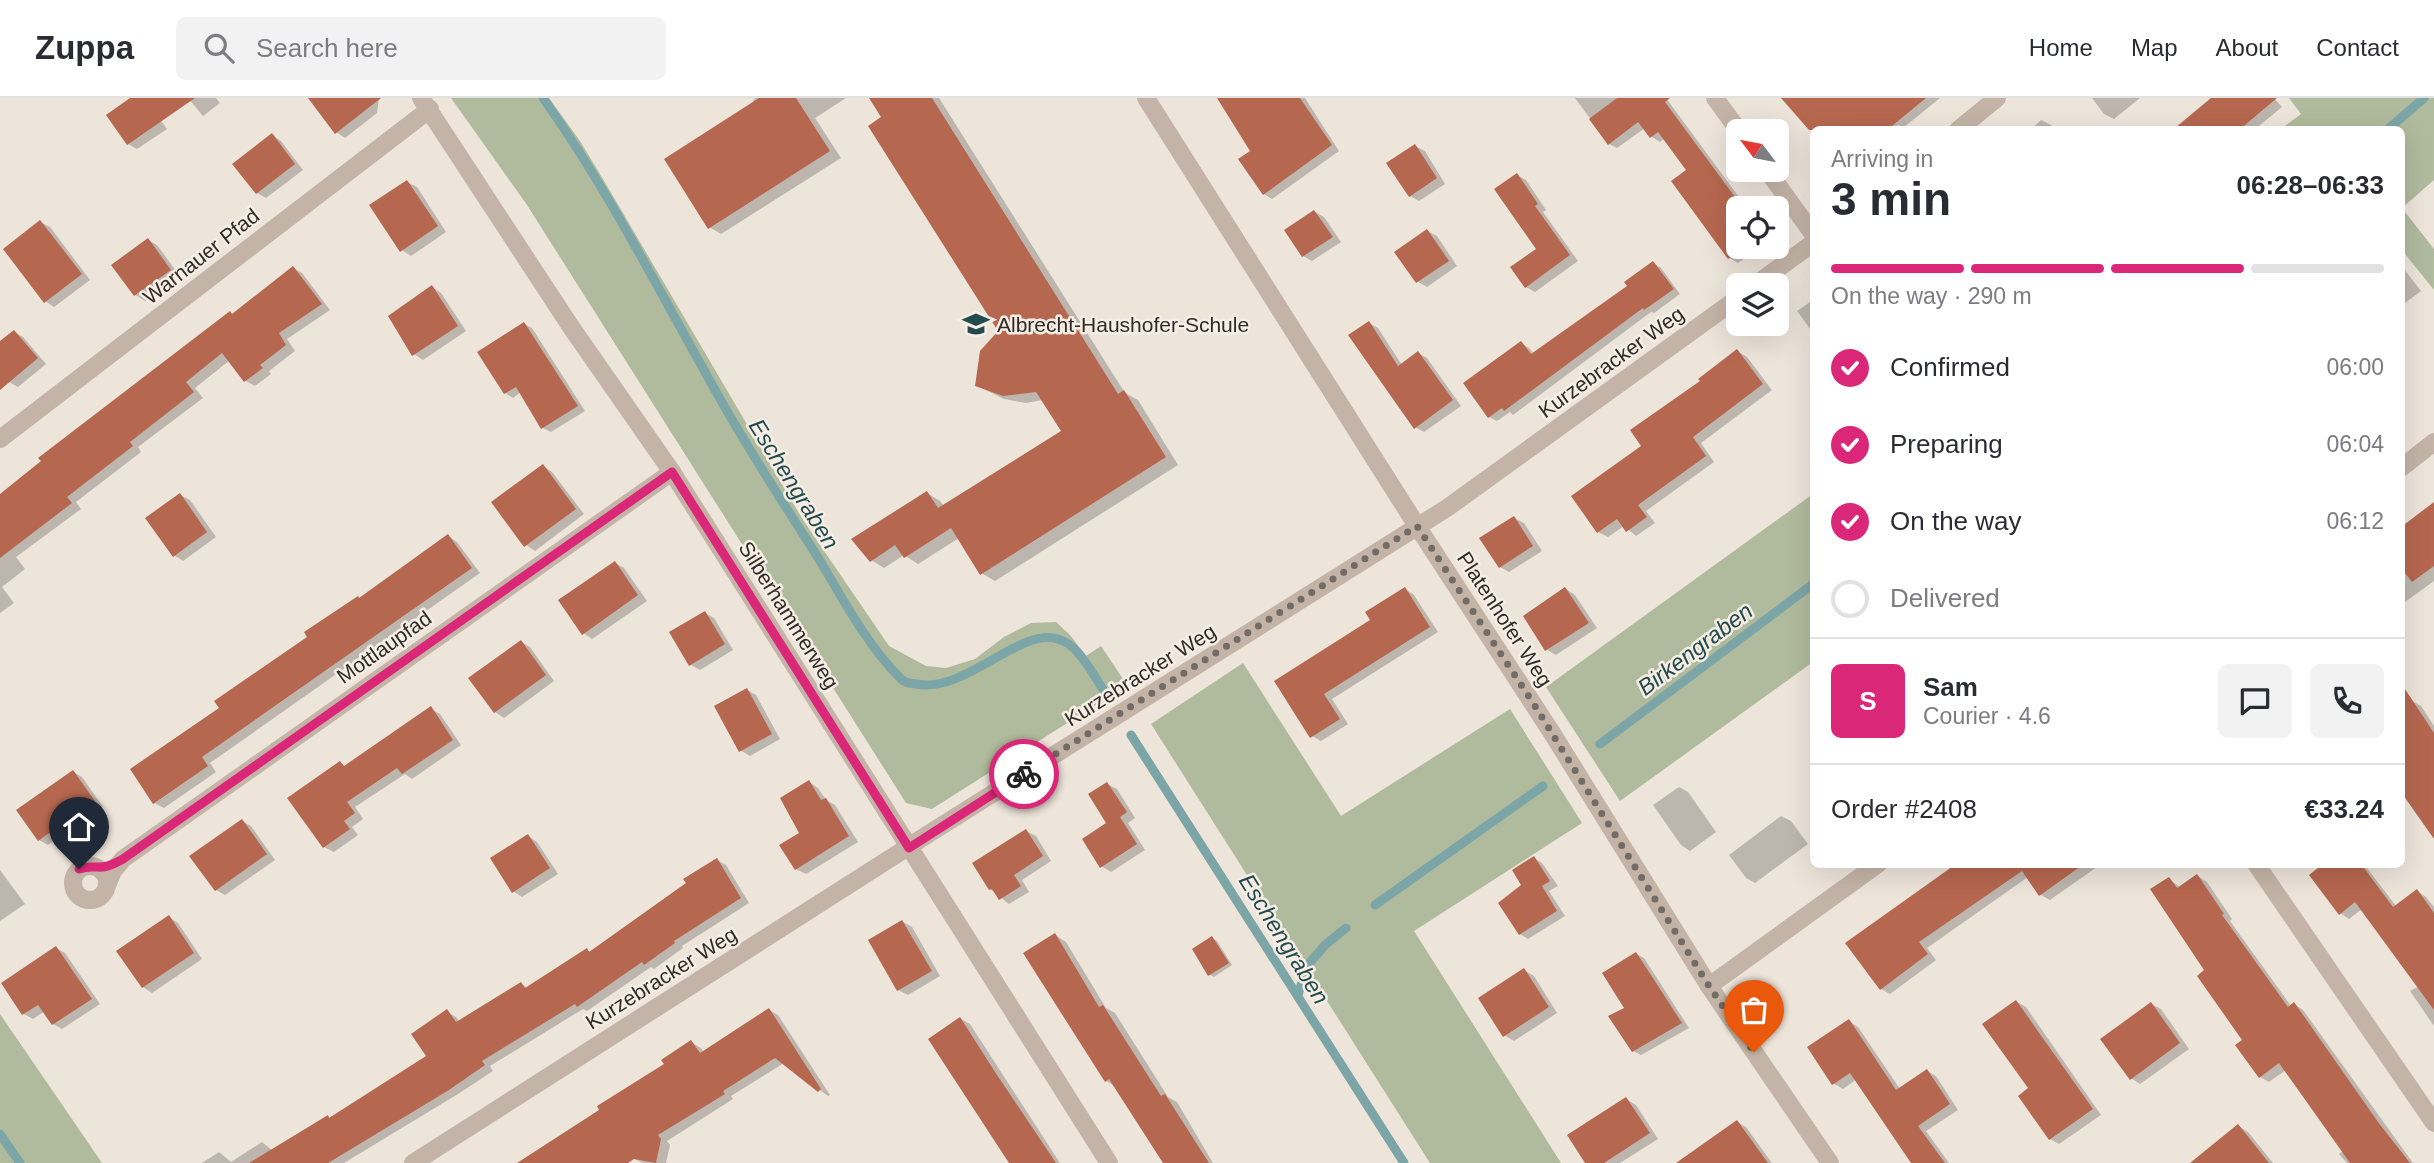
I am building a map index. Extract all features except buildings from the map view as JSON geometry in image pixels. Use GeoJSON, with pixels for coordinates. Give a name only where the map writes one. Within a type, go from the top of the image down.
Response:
{"type":"FeatureCollection","features":[{"type":"Feature","properties":{"kind":"street","name":"Platenhofer Weg"},"geometry":{"type":"LineString","coordinates":[[1146,98],[1546,724],[1709,986],[1830,1163]]}},
{"type":"Feature","properties":{"kind":"street"},"geometry":{"type":"LineString","coordinates":[[1715,98],[1730,119]]}},
{"type":"Feature","properties":{"kind":"street"},"geometry":{"type":"LineString","coordinates":[[1963,126],[1997,98]]}},
{"type":"Feature","properties":{"kind":"street","name":"Warnauer Pfad"},"geometry":{"type":"LineString","coordinates":[[0,439],[426,104]]}},
{"type":"Feature","properties":{"kind":"street","name":"Silberhammerweg"},"geometry":{"type":"LineString","coordinates":[[426,104],[571,327],[672,472],[1109,1163]]}},
{"type":"Feature","properties":{"kind":"street"},"geometry":{"type":"LineString","coordinates":[[1776,182],[1810,230]]}},
{"type":"Feature","properties":{"kind":"street"},"geometry":{"type":"LineString","coordinates":[[1772,273],[1810,245]]}},
{"type":"Feature","properties":{"kind":"street","name":"Kurzebracker Weg"},"geometry":{"type":"LineString","coordinates":[[413,1163],[1447,508],[1726,307]]}},
{"type":"Feature","properties":{"kind":"street"},"geometry":{"type":"LineString","coordinates":[[2405,465],[2434,442]]}},
{"type":"Feature","properties":{"kind":"street","name":"Mottlaupfad"},"geometry":{"type":"LineString","coordinates":[[103,875],[113,871],[123,859],[672,472]]}},
{"type":"Feature","properties":{"kind":"street"},"geometry":{"type":"LineString","coordinates":[[1709,986],[1872,868]]}},
{"type":"Feature","properties":{"kind":"street"},"geometry":{"type":"LineString","coordinates":[[2259,868],[2434,1123]]}},
{"type":"Feature","properties":{"kind":"green space"},"geometry":{"type":"Polygon","coordinates":[[[451,98],[549,98],[603,179],[803,520],[889,646],[926,666],[946,668],[975,659],[1004,637],[1031,623],[1056,622],[1086,656],[1101,646],[1127,685],[932,809],[906,803],[527,205],[451,98]]]}},
{"type":"Feature","properties":{"kind":"green space"},"geometry":{"type":"Polygon","coordinates":[[[2289,98],[2434,98],[2434,180],[2405,205],[2405,126],[2285,126],[2301,114],[2289,98]]]}},
{"type":"Feature","properties":{"kind":"green space"},"geometry":{"type":"Polygon","coordinates":[[[2405,212],[2434,249],[2434,290],[2405,254],[2405,212]]]}},
{"type":"Feature","properties":{"kind":"green space"},"geometry":{"type":"Polygon","coordinates":[[[1810,496],[1810,664],[1620,801],[1546,687],[1810,496]]]}},
{"type":"Feature","properties":{"kind":"green space"},"geometry":{"type":"Polygon","coordinates":[[[1243,663],[1341,816],[1510,709],[1582,823],[1414,931],[1561,1163],[1430,1163],[1151,724],[1243,663]]]}},
{"type":"Feature","properties":{"kind":"green space"},"geometry":{"type":"Polygon","coordinates":[[[0,1014],[102,1163],[0,1163],[0,1014]]]}},
{"type":"Feature","properties":{"kind":"waterway","name":"Eschengraben"},"geometry":{"type":"LineString","coordinates":[[543,98],[615,210],[755,458],[875,649],[901,679],[916,684],[953,680],[1026,642],[1043,638],[1058,639],[1072,647],[1103,689]]}},
{"type":"Feature","properties":{"kind":"waterway","name":"Birkengraben"},"geometry":{"type":"LineString","coordinates":[[2392,126],[2424,98]]}},
{"type":"Feature","properties":{"kind":"waterway","name":"Birkengraben"},"geometry":{"type":"LineString","coordinates":[[1600,744],[1810,586]]}},
{"type":"Feature","properties":{"kind":"waterway","name":"Eschengraben"},"geometry":{"type":"LineString","coordinates":[[1131,735],[1404,1163]]}},
{"type":"Feature","properties":{"kind":"waterway","name":"Birkengraben"},"geometry":{"type":"LineString","coordinates":[[1375,905],[1543,786]]}},
{"type":"Feature","properties":{"kind":"waterway","name":"Birkengraben"},"geometry":{"type":"LineString","coordinates":[[1298,995],[1307,966],[1325,945],[1346,928]]}},
{"type":"Feature","properties":{"kind":"waterway"},"geometry":{"type":"LineString","coordinates":[[0,1134],[20,1163]]}},
{"type":"Feature","properties":{"kind":"way so far"},"geometry":{"type":"LineString","coordinates":[[1024,774],[1417,526],[1535,706],[1709,986],[1754,1052]]}},
{"type":"Feature","properties":{"kind":"place","name":"Albrecht-Haushofer-Schule"},"geometry":{"type":"Point","coordinates":[976,324]}},
{"type":"Feature","properties":{"kind":"route"},"geometry":{"type":"LineString","coordinates":[[79,869],[89,865],[110,865],[123,859],[672,472],[909,848],[1024,774]]}}]}
